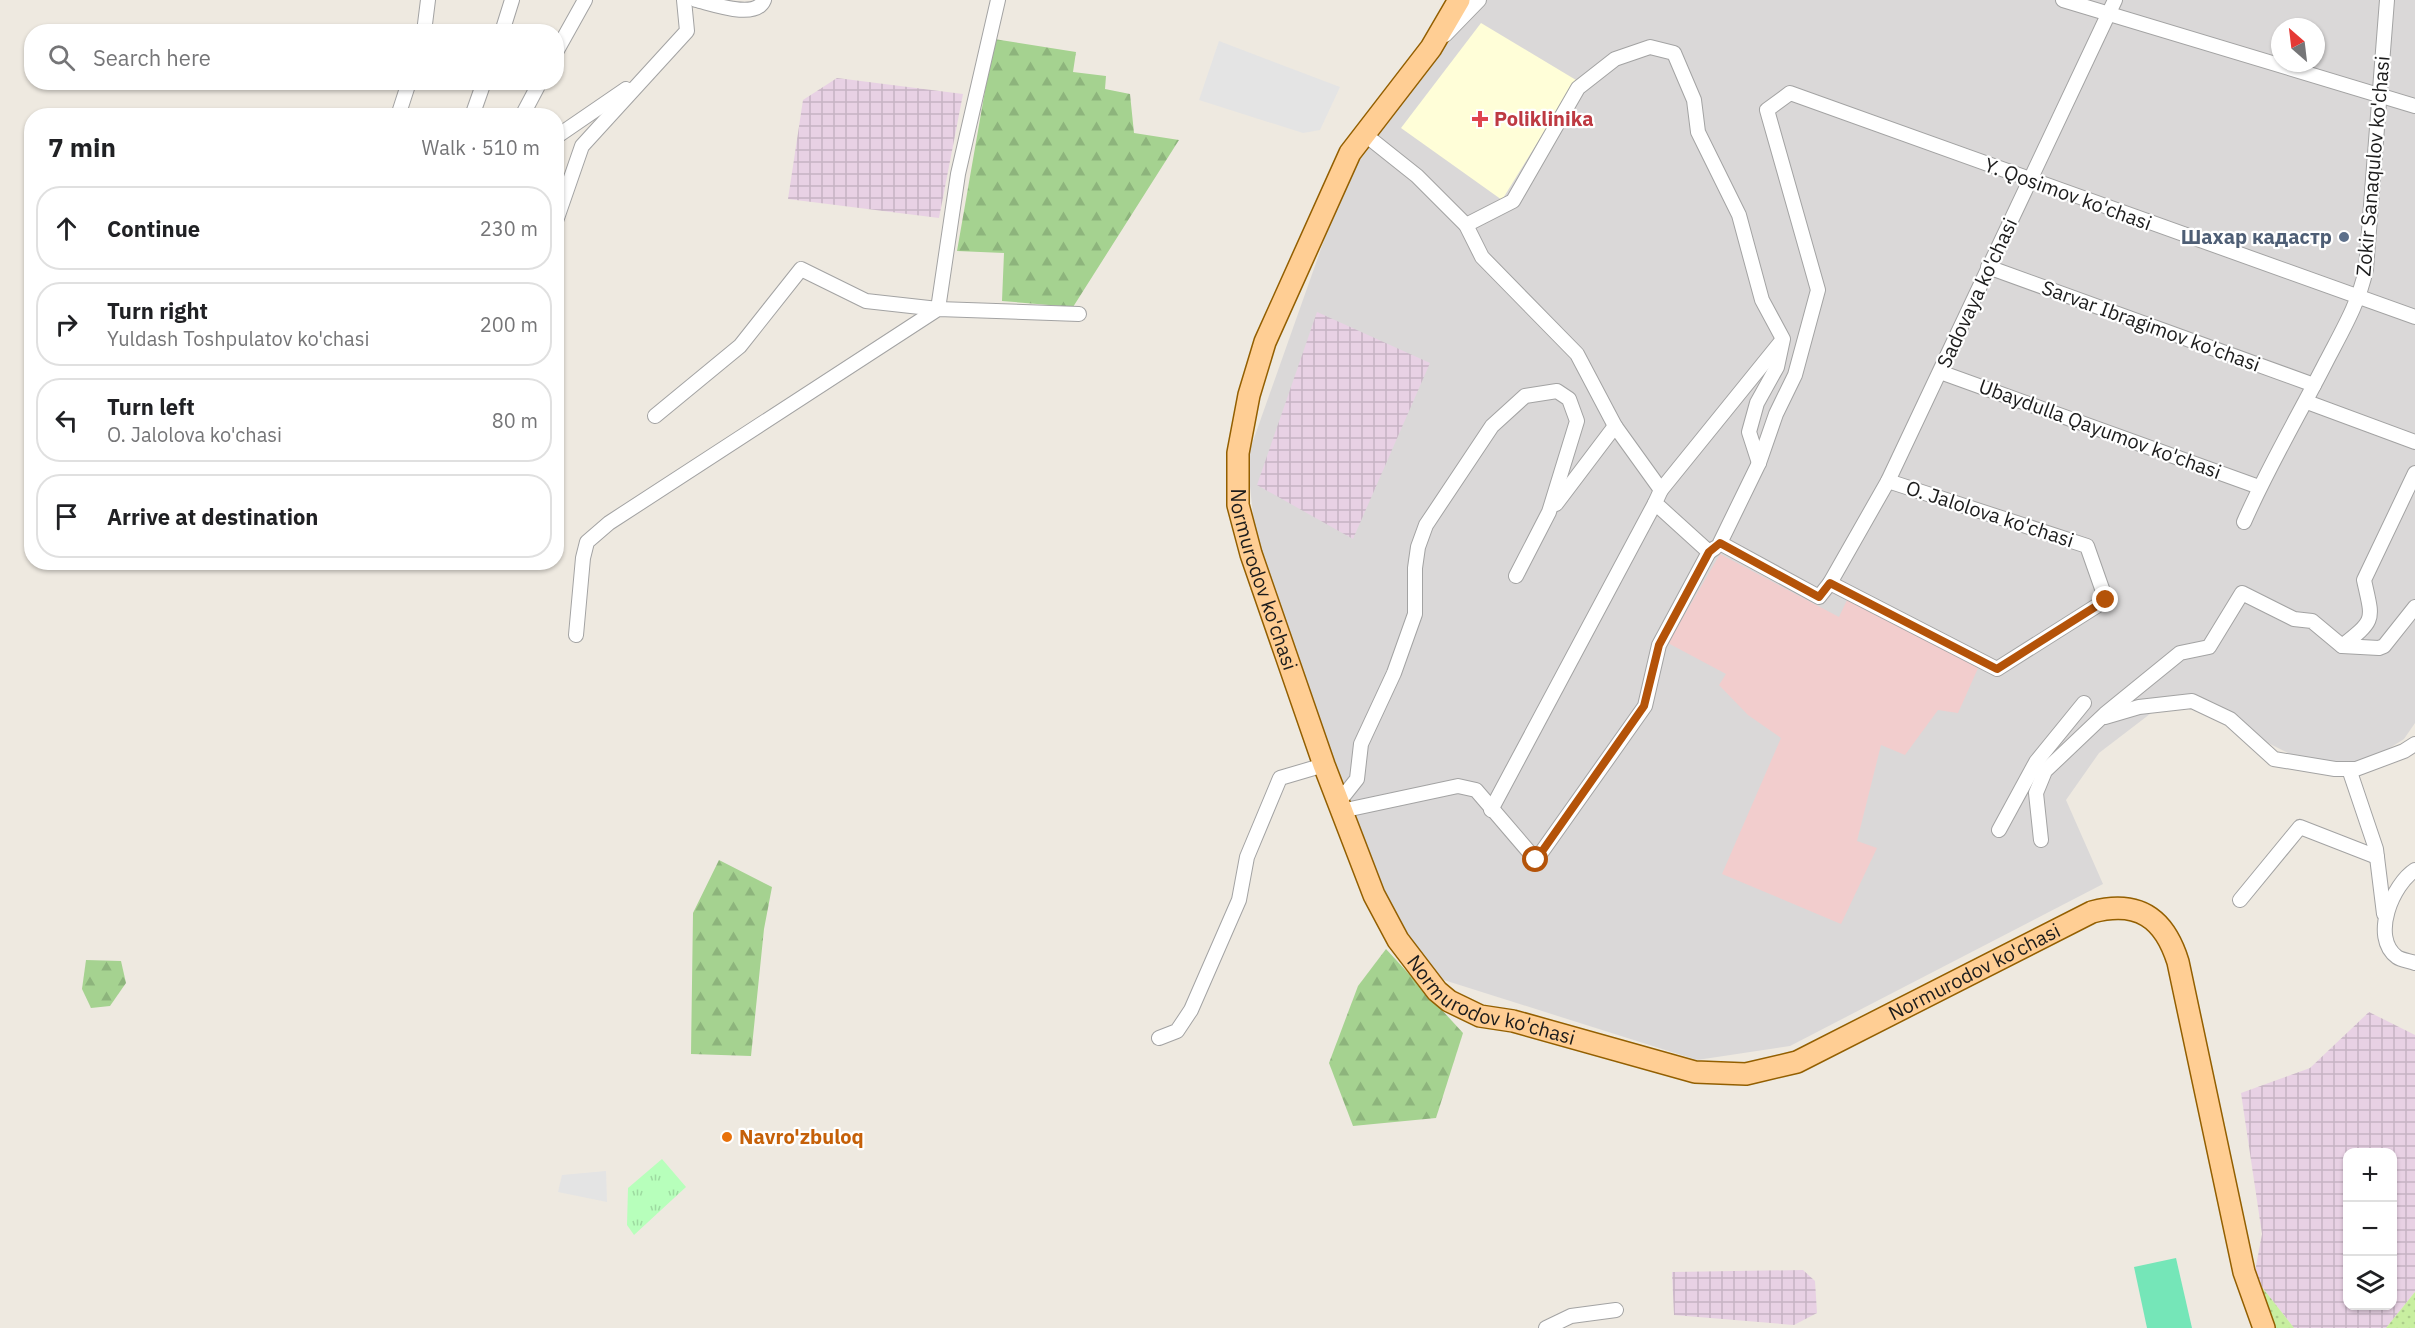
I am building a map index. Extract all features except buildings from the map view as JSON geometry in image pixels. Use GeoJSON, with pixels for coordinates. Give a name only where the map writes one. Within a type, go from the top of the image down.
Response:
{"type":"FeatureCollection","features":[{"type":"Feature","properties":{"kind":"main road","name":"Normurodov ko'chasi"},"geometry":{"type":"LineString","coordinates":[[1459,0],[1422,60],[1363,133],[1350,153],[1265,342],[1249,395],[1237,470],[1238,505],[1243,530],[1324,765],[1374,895],[1390,927],[1426,979],[1449,1001],[1480,1016],[1513,1021],[1664,1065],[1712,1074],[1746,1074],[1797,1062],[2092,912],[2119,907],[2134,909],[2145,915],[2169,939],[2178,962],[2244,1272],[2264,1328]]}},
{"type":"Feature","properties":{"kind":"street"},"geometry":{"type":"LineString","coordinates":[[425,24],[428,0]]}},
{"type":"Feature","properties":{"kind":"street"},"geometry":{"type":"LineString","coordinates":[[564,38],[585,0]]}},
{"type":"Feature","properties":{"kind":"street"},"geometry":{"type":"LineString","coordinates":[[564,198],[582,146],[687,31],[684,0]]}},
{"type":"Feature","properties":{"kind":"street"},"geometry":{"type":"LineString","coordinates":[[696,0],[752,11],[761,7],[764,0]]}},
{"type":"Feature","properties":{"kind":"street"},"geometry":{"type":"LineString","coordinates":[[576,635],[583,558],[587,542],[609,523],[938,309],[958,174],[998,0]]}},
{"type":"Feature","properties":{"kind":"street"},"geometry":{"type":"LineString","coordinates":[[1422,60],[1479,0]]}},
{"type":"Feature","properties":{"kind":"street"},"geometry":{"type":"LineString","coordinates":[[2063,0],[2415,106]]}},
{"type":"Feature","properties":{"kind":"street","name":"Sadovaya ko'chasi"},"geometry":{"type":"LineString","coordinates":[[1830,583],[1888,481],[2115,0]]}},
{"type":"Feature","properties":{"kind":"street","name":"Zokir Sanaqulov ko'chasi"},"geometry":{"type":"LineString","coordinates":[[2244,522],[2259,487],[2307,402],[2360,297],[2366,269],[2388,0]]}},
{"type":"Feature","properties":{"kind":"street"},"geometry":{"type":"LineString","coordinates":[[504,24],[510,1]]}},
{"type":"Feature","properties":{"kind":"street"},"geometry":{"type":"LineString","coordinates":[[1340,807],[1458,786],[1476,790],[1536,860],[1644,706],[1659,645],[1715,548],[1759,463],[1749,432],[1757,403],[1777,367],[1783,339],[1762,300],[1739,215],[1698,132],[1694,100],[1674,53],[1650,47],[1616,59],[1578,88],[1513,201],[1466,225]]}},
{"type":"Feature","properties":{"kind":"street"},"geometry":{"type":"LineString","coordinates":[[564,132],[646,76]]}},
{"type":"Feature","properties":{"kind":"street"},"geometry":{"type":"LineString","coordinates":[[401,108],[406,90]]}},
{"type":"Feature","properties":{"kind":"street"},"geometry":{"type":"LineString","coordinates":[[475,108],[481,90]]}},
{"type":"Feature","properties":{"kind":"street"},"geometry":{"type":"LineString","coordinates":[[526,108],[536,90]]}},
{"type":"Feature","properties":{"kind":"street","name":"Y. Qosimov ko'chasi"},"geometry":{"type":"LineString","coordinates":[[1759,463],[1776,414],[1795,375],[1818,290],[1767,111],[1790,93],[2029,181],[2415,317]]}},
{"type":"Feature","properties":{"kind":"street"},"geometry":{"type":"LineString","coordinates":[[1363,133],[1417,177],[1466,225],[1482,257],[1577,354],[1615,426],[1658,497],[1715,548],[1819,597],[1830,583]]}},
{"type":"Feature","properties":{"kind":"street","name":"Sarvar Ibragimov ko'chasi"},"geometry":{"type":"LineString","coordinates":[[1988,267],[2314,385]]}},
{"type":"Feature","properties":{"kind":"street"},"geometry":{"type":"LineString","coordinates":[[655,416],[740,346],[801,269],[866,301],[938,309],[1079,314]]}},
{"type":"Feature","properties":{"kind":"street"},"geometry":{"type":"LineString","coordinates":[[1491,810],[1658,497],[1783,339]]}},
{"type":"Feature","properties":{"kind":"street","name":"Ubaydulla Qayumov ko'chasi"},"geometry":{"type":"LineString","coordinates":[[1940,372],[2259,487]]}},
{"type":"Feature","properties":{"kind":"street"},"geometry":{"type":"LineString","coordinates":[[1340,807],[1357,779],[1361,744],[1394,672],[1415,615],[1415,568],[1418,547],[1426,525],[1492,426],[1525,396],[1557,391],[1569,399],[1577,421],[1549,513]]}},
{"type":"Feature","properties":{"kind":"street"},"geometry":{"type":"LineString","coordinates":[[2307,402],[2415,442]]}},
{"type":"Feature","properties":{"kind":"street"},"geometry":{"type":"LineString","coordinates":[[1516,576],[1549,513],[1615,426]]}},
{"type":"Feature","properties":{"kind":"street"},"geometry":{"type":"LineString","coordinates":[[2342,646],[2367,624],[2372,606],[2364,580],[2415,472]]}},
{"type":"Feature","properties":{"kind":"street","name":"O. Jalolova ko'chasi"},"geometry":{"type":"LineString","coordinates":[[1830,583],[1997,669],[2106,600],[2087,546],[1888,481]]}},
{"type":"Feature","properties":{"kind":"street"},"geometry":{"type":"LineString","coordinates":[[2041,840],[2036,793],[2045,771],[2100,719],[2180,653],[2209,647],[2242,593],[2294,619],[2312,621],[2342,646],[2379,648],[2384,646],[2415,607]]}},
{"type":"Feature","properties":{"kind":"street"},"geometry":{"type":"LineString","coordinates":[[2100,719],[2139,707],[2192,701],[2230,719],[2274,759],[2349,769],[2404,751],[2415,744]]}},
{"type":"Feature","properties":{"kind":"street"},"geometry":{"type":"LineString","coordinates":[[1999,830],[2036,762],[2084,703]]}},
{"type":"Feature","properties":{"kind":"street"},"geometry":{"type":"LineString","coordinates":[[1159,1038],[1177,1031],[1191,1010],[1239,900],[1247,857],[1280,778],[1324,765]]}},
{"type":"Feature","properties":{"kind":"street"},"geometry":{"type":"LineString","coordinates":[[2349,769],[2377,856],[2386,939],[2396,956],[2415,963]]}},
{"type":"Feature","properties":{"kind":"street"},"geometry":{"type":"LineString","coordinates":[[2240,900],[2300,827],[2377,856]]}},
{"type":"Feature","properties":{"kind":"street"},"geometry":{"type":"LineString","coordinates":[[2385,914],[2408,874],[2415,870]]}},
{"type":"Feature","properties":{"kind":"street"},"geometry":{"type":"LineString","coordinates":[[1546,1328],[1571,1316],[1616,1310]]}},
{"type":"Feature","properties":{"kind":"shaded area"},"geometry":{"type":"Polygon","coordinates":[[[1474,0],[2415,0],[2415,723],[2404,739],[2366,763],[2310,764],[2206,712],[2163,704],[2099,753],[2066,800],[2103,884],[1790,1046],[1697,1060],[1428,975],[1376,878],[1333,778],[1256,543],[1247,458],[1345,181],[1474,0]]]}},
{"type":"Feature","properties":{"kind":"shaded area","name":"Poliklinika"},"geometry":{"type":"Polygon","coordinates":[[[1481,23],[1576,80],[1502,200],[1401,128],[1481,23]]]}},
{"type":"Feature","properties":{"kind":"shaded area"},"geometry":{"type":"Polygon","coordinates":[[[1219,41],[1340,87],[1320,130],[1303,133],[1199,100],[1219,41]]]}},
{"type":"Feature","properties":{"kind":"shaded area"},"geometry":{"type":"Polygon","coordinates":[[[837,78],[963,94],[939,218],[788,199],[803,100],[837,78]]]}},
{"type":"Feature","properties":{"kind":"shaded area"},"geometry":{"type":"Polygon","coordinates":[[[1317,312],[1430,363],[1353,539],[1257,485],[1317,312]]]}},
{"type":"Feature","properties":{"kind":"shaded area"},"geometry":{"type":"Polygon","coordinates":[[[1720,554],[1839,617],[1847,600],[1979,666],[1958,713],[1938,710],[1905,755],[1881,745],[1857,841],[1877,848],[1841,924],[1722,874],[1781,738],[1748,715],[1719,685],[1726,674],[1668,643],[1720,554]]]}},
{"type":"Feature","properties":{"kind":"shaded area"},"geometry":{"type":"Polygon","coordinates":[[[2369,1012],[2415,1035],[2415,1292],[2386,1328],[2294,1328],[2254,1277],[2262,1234],[2241,1093],[2310,1068],[2369,1012]]]}},
{"type":"Feature","properties":{"kind":"shaded area"},"geometry":{"type":"Polygon","coordinates":[[[606,1171],[607,1202],[558,1192],[562,1175],[606,1171]]]}},
{"type":"Feature","properties":{"kind":"shaded area"},"geometry":{"type":"Polygon","coordinates":[[[1803,1270],[1815,1281],[1817,1313],[1794,1325],[1674,1315],[1672,1272],[1803,1270]]]}},
{"type":"Feature","properties":{"kind":"green space"},"geometry":{"type":"Polygon","coordinates":[[[994,39],[1076,52],[1073,72],[1106,76],[1105,89],[1130,94],[1134,133],[1179,140],[1073,307],[1002,301],[1004,253],[957,251],[994,39]]]}},
{"type":"Feature","properties":{"kind":"green space"},"geometry":{"type":"Polygon","coordinates":[[[719,860],[772,887],[764,929],[751,1056],[691,1054],[693,913],[719,860]]]}},
{"type":"Feature","properties":{"kind":"green space"},"geometry":{"type":"Polygon","coordinates":[[[1386,949],[1463,1033],[1436,1118],[1353,1126],[1329,1063],[1358,986],[1386,949]]]}},
{"type":"Feature","properties":{"kind":"green space"},"geometry":{"type":"Polygon","coordinates":[[[86,960],[121,961],[126,983],[110,1006],[91,1008],[82,989],[86,960]]]}},
{"type":"Feature","properties":{"kind":"green space"},"geometry":{"type":"Polygon","coordinates":[[[662,1159],[686,1187],[634,1235],[627,1225],[628,1188],[662,1159]]]}},
{"type":"Feature","properties":{"kind":"green space"},"geometry":{"type":"Polygon","coordinates":[[[2176,1258],[2192,1328],[2147,1328],[2134,1267],[2176,1258]]]}},
{"type":"Feature","properties":{"kind":"green space"},"geometry":{"type":"Polygon","coordinates":[[[2254,1277],[2294,1328],[2275,1328],[2254,1277]]]}},
{"type":"Feature","properties":{"kind":"green space"},"geometry":{"type":"Polygon","coordinates":[[[2415,1292],[2415,1328],[2386,1328],[2415,1292]]]}},
{"type":"Feature","properties":{"kind":"place","name":"Poliklinika"},"geometry":{"type":"Point","coordinates":[1480,119]}},
{"type":"Feature","properties":{"kind":"place","name":"Шахар кадастр"},"geometry":{"type":"Point","coordinates":[2344,237]}},
{"type":"Feature","properties":{"kind":"place","name":"Navro'zbuloq"},"geometry":{"type":"Point","coordinates":[727,1137]}},
{"type":"Feature","properties":{"kind":"route"},"geometry":{"type":"LineString","coordinates":[[1536,860],[1644,706],[1659,645],[1709,552],[1720,543],[1819,597],[1830,583],[1997,669],[2106,600]]}}]}
